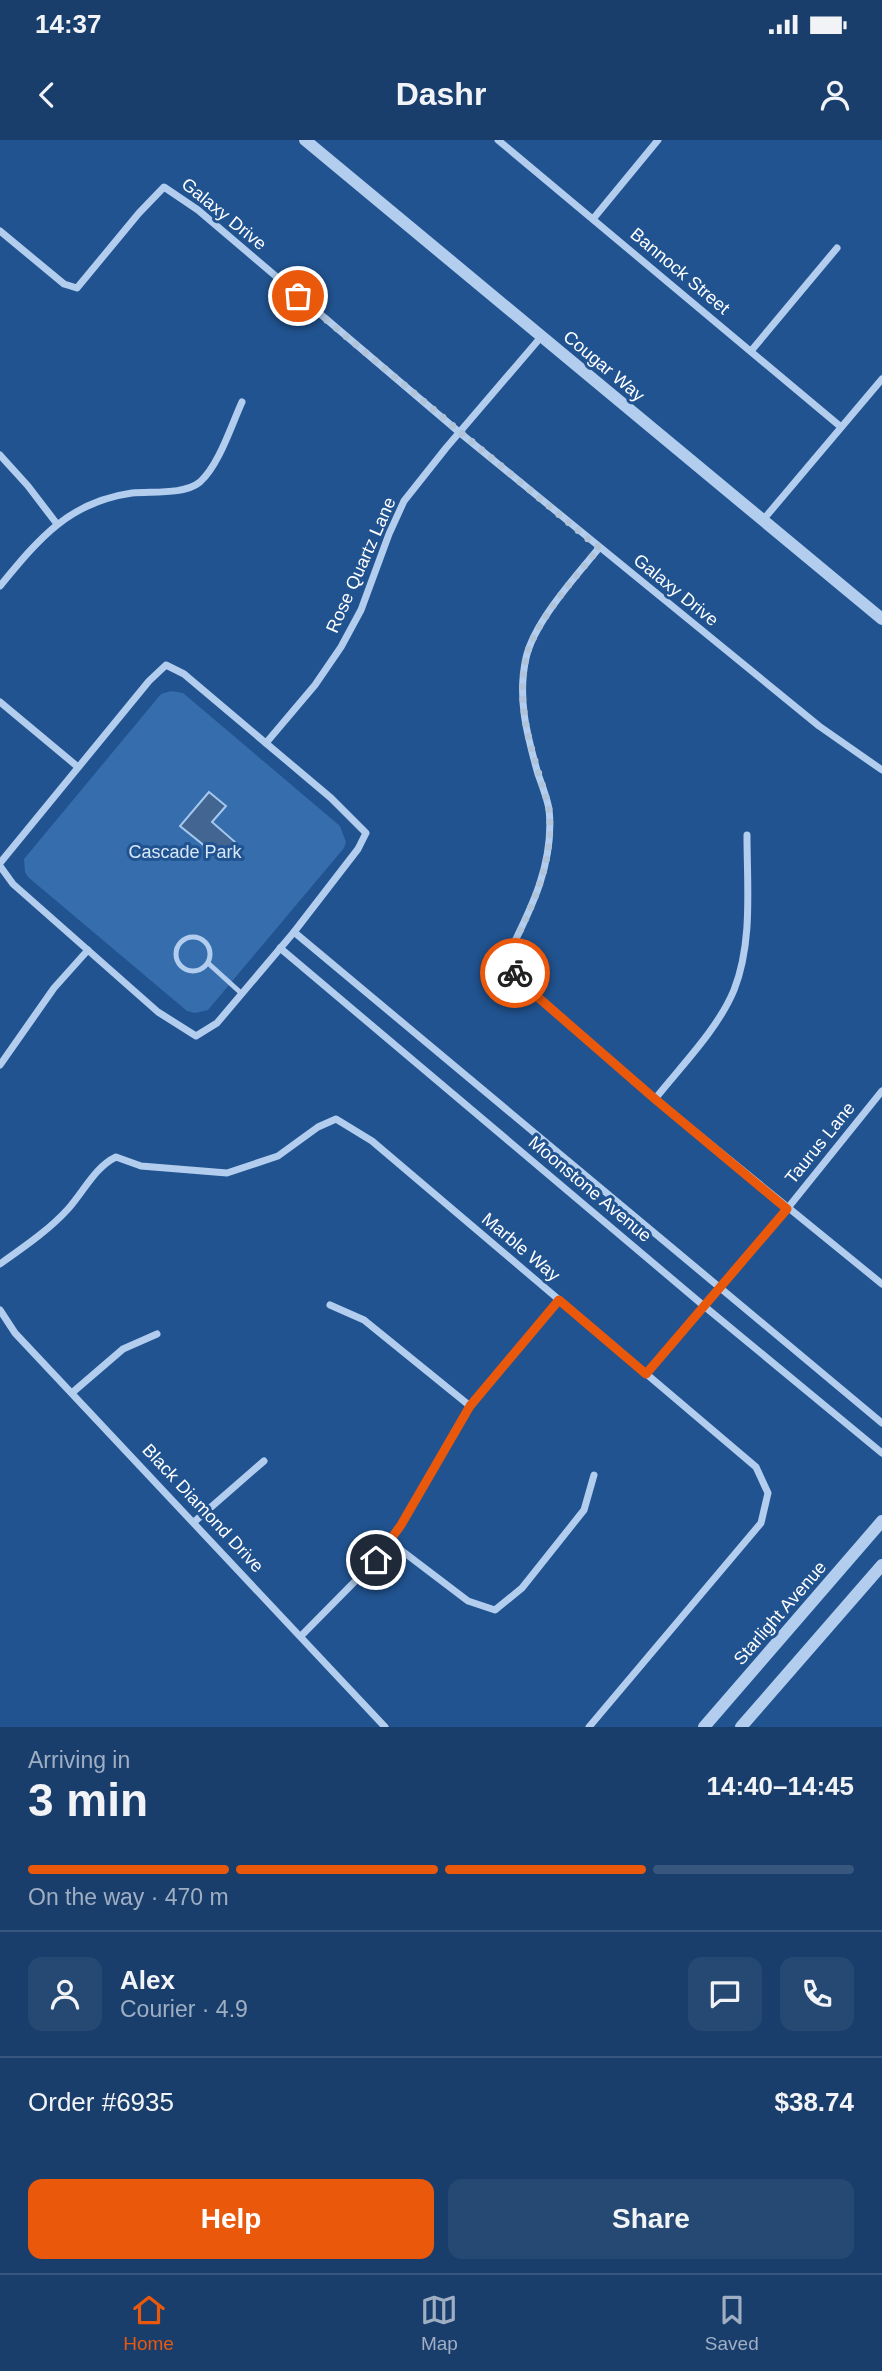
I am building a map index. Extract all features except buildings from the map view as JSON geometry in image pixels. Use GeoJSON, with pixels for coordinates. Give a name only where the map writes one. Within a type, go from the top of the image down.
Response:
{"type":"FeatureCollection","features":[{"type":"Feature","properties":{"kind":"street","name":"Cougar Way"},"geometry":{"type":"LineString","coordinates":[[305,140],[882,619]]}},
{"type":"Feature","properties":{"kind":"street","name":"Bannock Street"},"geometry":{"type":"LineString","coordinates":[[498,140],[841,427]]}},
{"type":"Feature","properties":{"kind":"street"},"geometry":{"type":"LineString","coordinates":[[593,219],[658,140]]}},
{"type":"Feature","properties":{"kind":"street","name":"Galaxy Drive"},"geometry":{"type":"LineString","coordinates":[[0,231],[64,284],[77,288],[164,187],[198,210],[599,548],[819,726],[882,770]]}},
{"type":"Feature","properties":{"kind":"street"},"geometry":{"type":"LineString","coordinates":[[751,351],[837,248]]}},
{"type":"Feature","properties":{"kind":"street","name":"Rose Quartz Lane"},"geometry":{"type":"LineString","coordinates":[[266,743],[315,685],[341,647],[361,610],[404,501],[541,337]]}},
{"type":"Feature","properties":{"kind":"street"},"geometry":{"type":"LineString","coordinates":[[762,520],[882,379]]}},
{"type":"Feature","properties":{"kind":"street"},"geometry":{"type":"LineString","coordinates":[[0,586],[32,547],[57,524],[102,500],[130,493],[177,490],[197,484],[210,471],[242,402]]}},
{"type":"Feature","properties":{"kind":"street"},"geometry":{"type":"LineString","coordinates":[[0,456],[28,486],[57,524]]}},
{"type":"Feature","properties":{"kind":"street"},"geometry":{"type":"LineString","coordinates":[[599,548],[545,617],[526,657],[522,701],[525,723],[549,808],[549,840],[544,876],[505,961],[525,986],[655,1099],[882,1284]]}},
{"type":"Feature","properties":{"kind":"street"},"geometry":{"type":"LineString","coordinates":[[166,664],[184,674],[266,743],[331,798],[366,832],[358,849],[294,932],[217,1023],[196,1036],[158,1012],[13,884],[0,864],[149,681],[166,664]]}},
{"type":"Feature","properties":{"kind":"street"},"geometry":{"type":"LineString","coordinates":[[0,702],[78,767]]}},
{"type":"Feature","properties":{"kind":"street"},"geometry":{"type":"LineString","coordinates":[[655,1099],[716,1021],[734,989],[746,939],[747,835]]}},
{"type":"Feature","properties":{"kind":"street","name":"Moonstone Avenue"},"geometry":{"type":"LineString","coordinates":[[294,932],[882,1423]]}},
{"type":"Feature","properties":{"kind":"street","name":"Moonstone Avenue"},"geometry":{"type":"LineString","coordinates":[[280,948],[882,1453]]}},
{"type":"Feature","properties":{"kind":"street"},"geometry":{"type":"LineString","coordinates":[[0,1065],[54,988],[88,950]]}},
{"type":"Feature","properties":{"kind":"street","name":"Taurus Lane"},"geometry":{"type":"LineString","coordinates":[[646,1374],[787,1209],[882,1091]]}},
{"type":"Feature","properties":{"kind":"street","name":"Marble Way"},"geometry":{"type":"LineString","coordinates":[[0,1264],[34,1240],[67,1210],[104,1163],[116,1157],[141,1166],[227,1173],[278,1156],[318,1126],[336,1119],[372,1141],[756,1467],[768,1493],[761,1523],[589,1727]]}},
{"type":"Feature","properties":{"kind":"street"},"geometry":{"type":"LineString","coordinates":[[301,1636],[376,1560],[401,1525],[470,1406],[559,1300]]}},
{"type":"Feature","properties":{"kind":"street"},"geometry":{"type":"LineString","coordinates":[[330,1305],[364,1320],[470,1406]]}},
{"type":"Feature","properties":{"kind":"street","name":"Black Diamond Drive"},"geometry":{"type":"LineString","coordinates":[[0,1310],[15,1333],[385,1727]]}},
{"type":"Feature","properties":{"kind":"street"},"geometry":{"type":"LineString","coordinates":[[73,1392],[122,1349],[157,1334]]}},
{"type":"Feature","properties":{"kind":"street"},"geometry":{"type":"LineString","coordinates":[[194,1522],[264,1461]]}},
{"type":"Feature","properties":{"kind":"street"},"geometry":{"type":"LineString","coordinates":[[389,1541],[468,1601],[495,1610],[522,1588],[584,1510],[594,1475]]}},
{"type":"Feature","properties":{"kind":"street","name":"Starlight Avenue"},"geometry":{"type":"LineString","coordinates":[[704,1727],[882,1521]]}},
{"type":"Feature","properties":{"kind":"street"},"geometry":{"type":"LineString","coordinates":[[741,1727],[882,1565]]}},
{"type":"Feature","properties":{"kind":"lane"},"geometry":{"type":"LineString","coordinates":[[185,939],[201,939],[210,952],[208,963],[194,972],[183,968],[176,959],[177,947],[185,939]]}},
{"type":"Feature","properties":{"kind":"lane"},"geometry":{"type":"LineString","coordinates":[[208,963],[241,993]]}},
{"type":"Feature","properties":{"kind":"green space","name":"Cascade Park"},"geometry":{"type":"Polygon","coordinates":[[[171,691],[183,693],[340,826],[346,842],[344,848],[208,1010],[195,1013],[187,1011],[28,877],[24,859],[161,694],[171,691]]]}},
{"type":"Feature","properties":{"kind":"shaded area"},"geometry":{"type":"Polygon","coordinates":[[[209,792],[226,806],[212,822],[235,842],[221,859],[180,826],[209,792]]]}},
{"type":"Feature","properties":{"kind":"way so far"},"geometry":{"type":"LineString","coordinates":[[298,296],[599,548],[545,617],[526,657],[522,701],[524,717],[549,808],[549,840],[544,876],[505,961],[515,973]]}},
{"type":"Feature","properties":{"kind":"route"},"geometry":{"type":"LineString","coordinates":[[376,1560],[401,1525],[470,1406],[559,1300],[646,1374],[787,1209],[655,1099],[525,986],[515,973]]}}]}
